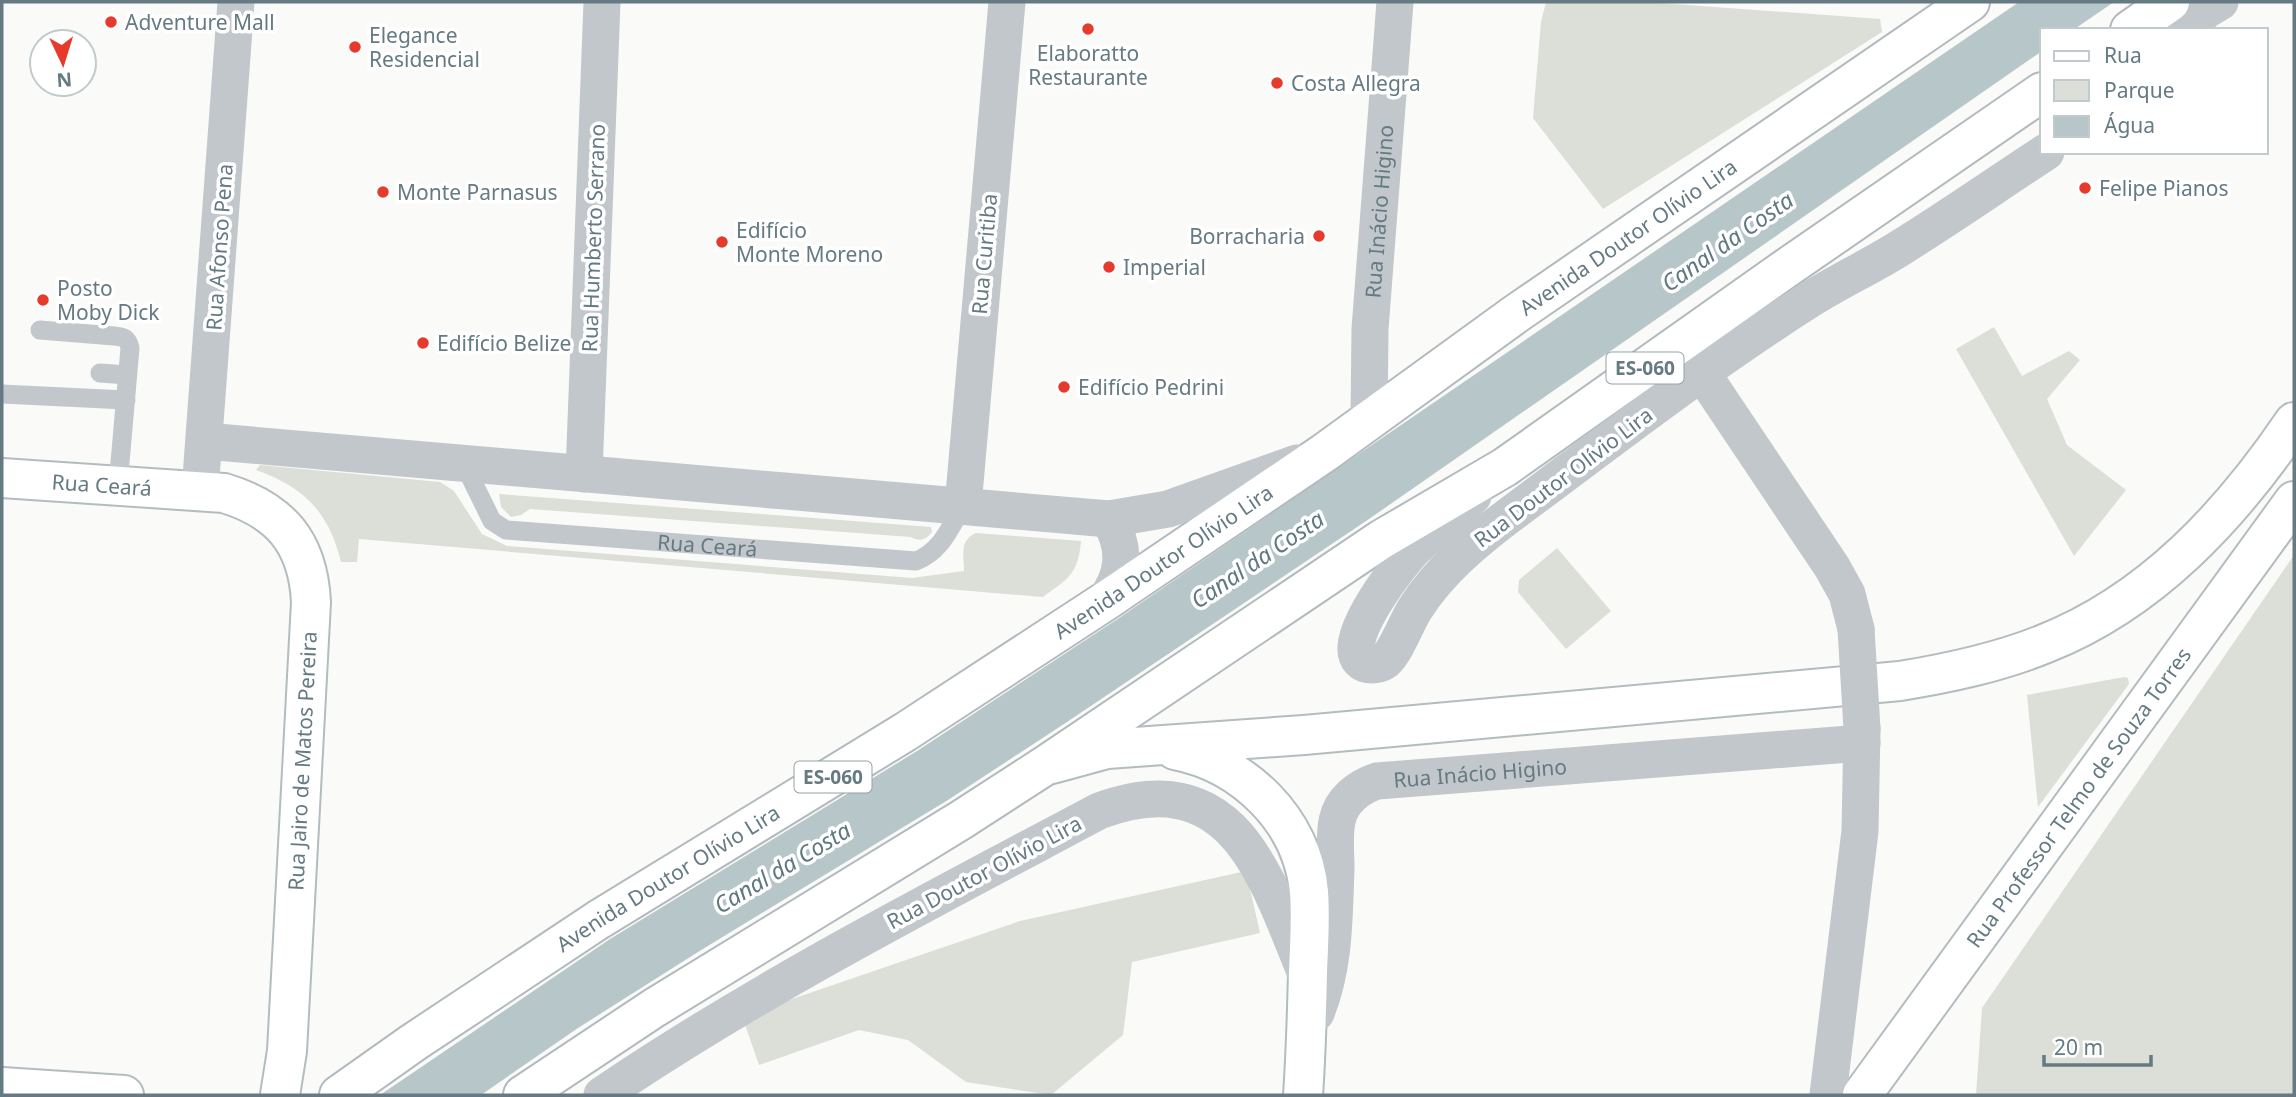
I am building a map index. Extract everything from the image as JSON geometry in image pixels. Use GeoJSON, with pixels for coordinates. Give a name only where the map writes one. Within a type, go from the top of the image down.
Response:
{"type":"FeatureCollection","features":[{"type":"Feature","properties":{"kind":"main road","name":"Avenida Doutor Olívio Lira"},"geometry":{"type":"LineString","coordinates":[[339,1095],[598,920],[905,732],[1104,603],[1324,453],[1517,313],[1970,2]]}},
{"type":"Feature","properties":{"kind":"main road"},"geometry":{"type":"LineString","coordinates":[[2133,28],[2170,2]]}},
{"type":"Feature","properties":{"kind":"main road","name":"ES-060"},"geometry":{"type":"LineString","coordinates":[[523,1095],[654,1008],[1046,765],[1382,538],[1505,467],[2040,93]]}},
{"type":"Feature","properties":{"kind":"main road"},"geometry":{"type":"LineString","coordinates":[[1046,765],[1107,749],[1304,735],[1844,686],[1949,673],[2004,659],[2046,644],[2085,625],[2161,575],[2196,544],[2240,495],[2294,422]]}},
{"type":"Feature","properties":{"kind":"main road","name":"Rua Ceará"},"geometry":{"type":"LineString","coordinates":[[2,478],[200,492]]}},
{"type":"Feature","properties":{"kind":"main road","name":"Rua Jairo de Matos Pereira"},"geometry":{"type":"LineString","coordinates":[[200,492],[224,493],[267,511],[284,527],[298,546],[310,582],[287,1051],[280,1095]]}},
{"type":"Feature","properties":{"kind":"main road","name":"Rua Professor Telmo de Souza Torres"},"geometry":{"type":"LineString","coordinates":[[1862,1095],[2294,501]]}},
{"type":"Feature","properties":{"kind":"main road","name":"Rua Inácio Higino"},"geometry":{"type":"LineString","coordinates":[[1138,746],[1178,750],[1215,762],[1238,775],[1259,791],[1291,835],[1303,862],[1308,890],[1307,1036],[1303,1095]]}},
{"type":"Feature","properties":{"kind":"main road"},"geometry":{"type":"LineString","coordinates":[[2,1087],[124,1095]]}},
{"type":"Feature","properties":{"kind":"street","name":"Rua Afonso Pena"},"geometry":{"type":"LineString","coordinates":[[200,492],[236,2]]}},
{"type":"Feature","properties":{"kind":"street","name":"Rua Humberto Serrano"},"geometry":{"type":"LineString","coordinates":[[584,474],[602,2]]}},
{"type":"Feature","properties":{"kind":"street","name":"Rua Curitiba"},"geometry":{"type":"LineString","coordinates":[[963,506],[1007,2]]}},
{"type":"Feature","properties":{"kind":"street","name":"Rua Inácio Higino"},"geometry":{"type":"LineString","coordinates":[[1369,419],[1370,329],[1395,2]]}},
{"type":"Feature","properties":{"kind":"street"},"geometry":{"type":"LineString","coordinates":[[2188,28],[2205,11],[2220,2]]}},
{"type":"Feature","properties":{"kind":"street","name":"Rua Doutor Olívio Lira"},"geometry":{"type":"LineString","coordinates":[[1505,467],[1412,552],[1389,581],[1370,609],[1354,642],[1355,654],[1363,663],[1374,665],[1385,661],[1416,608],[1443,573],[1504,519],[1702,373],[1808,301],[1902,247],[2043,154]]}},
{"type":"Feature","properties":{"kind":"street"},"geometry":{"type":"LineString","coordinates":[[1702,373],[1832,567],[1847,594],[1856,629],[1862,736],[1860,831],[1828,1095]]}},
{"type":"Feature","properties":{"kind":"street"},"geometry":{"type":"LineString","coordinates":[[205,441],[1109,519],[1168,509],[1324,453]]}},
{"type":"Feature","properties":{"kind":"street"},"geometry":{"type":"LineString","coordinates":[[1104,603],[1119,578],[1123,563],[1117,532],[1109,519]]}},
{"type":"Feature","properties":{"kind":"street","name":"Rua Inácio Higino"},"geometry":{"type":"LineString","coordinates":[[1307,1036],[1326,990],[1334,947],[1337,820],[1348,800],[1366,784],[1377,780],[1862,736]]}},
{"type":"Feature","properties":{"kind":"street","name":"Rua Doutor Olívio Lira"},"geometry":{"type":"LineString","coordinates":[[602,1095],[674,1046],[791,976],[1098,811],[1120,803],[1166,798],[1206,810],[1226,824],[1241,839],[1265,876],[1308,979]]}},
{"type":"Feature","properties":{"kind":"lane"},"geometry":{"type":"LineString","coordinates":[[40,330],[124,337],[128,341],[130,348],[118,485]]}},
{"type":"Feature","properties":{"kind":"lane"},"geometry":{"type":"LineString","coordinates":[[100,373],[127,375]]}},
{"type":"Feature","properties":{"kind":"lane"},"geometry":{"type":"LineString","coordinates":[[2,394],[126,400]]}},
{"type":"Feature","properties":{"kind":"lane","name":"Rua Ceará"},"geometry":{"type":"LineString","coordinates":[[464,464],[492,522],[506,530],[916,561],[928,556],[942,543],[963,506]]}},
{"type":"Feature","properties":{"kind":"green space"},"geometry":{"type":"Polygon","coordinates":[[[1546,2],[1646,2],[1880,19],[1882,32],[1603,209],[1533,118],[1541,22],[1546,2]]]}},
{"type":"Feature","properties":{"kind":"green space"},"geometry":{"type":"Polygon","coordinates":[[[1994,327],[2022,376],[2069,351],[2080,360],[2047,399],[2067,445],[2126,490],[2074,556],[1956,349],[1994,327]]]}},
{"type":"Feature","properties":{"kind":"green space"},"geometry":{"type":"Polygon","coordinates":[[[260,465],[440,482],[454,491],[482,534],[507,546],[912,578],[964,571],[965,544],[976,533],[1081,541],[1080,552],[1071,574],[1043,597],[359,539],[357,562],[341,562],[329,529],[312,504],[288,485],[256,470],[260,465]]]}},
{"type":"Feature","properties":{"kind":"green space"},"geometry":{"type":"Polygon","coordinates":[[[499,494],[931,527],[932,532],[920,540],[911,537],[530,509],[511,517],[501,507],[499,494]]]}},
{"type":"Feature","properties":{"kind":"green space"},"geometry":{"type":"Polygon","coordinates":[[[1557,548],[1611,611],[1566,649],[1518,592],[1519,580],[1557,548]]]}},
{"type":"Feature","properties":{"kind":"green space"},"geometry":{"type":"Polygon","coordinates":[[[2294,555],[2294,1095],[1976,1095],[1982,1008],[2294,555]]]}},
{"type":"Feature","properties":{"kind":"green space"},"geometry":{"type":"Polygon","coordinates":[[[2128,678],[2129,684],[2038,807],[2027,695],[2128,678]]]}},
{"type":"Feature","properties":{"kind":"green space"},"geometry":{"type":"Polygon","coordinates":[[[1246,871],[1260,933],[1132,962],[1123,1035],[1051,1095],[966,1082],[908,1040],[859,1030],[759,1065],[742,1016],[1020,921],[1246,871]]]}},
{"type":"Feature","properties":{"kind":"water","name":"Canal da Costa"},"geometry":{"type":"Polygon","coordinates":[[[2019,2],[2114,2],[2076,28],[2040,28],[2040,52],[1369,519],[948,800],[698,952],[578,1028],[481,1095],[380,1095],[610,939],[917,751],[1116,620],[2019,2]]]}},
{"type":"Feature","properties":{"kind":"place","name":"Adventure Mall"},"geometry":{"type":"Point","coordinates":[111,22]}},
{"type":"Feature","properties":{"kind":"place","name":"Elaboratto Restaurante"},"geometry":{"type":"Point","coordinates":[1088,29]}},
{"type":"Feature","properties":{"kind":"place","name":"Elegance Residencial"},"geometry":{"type":"Point","coordinates":[355,47]}},
{"type":"Feature","properties":{"kind":"place","name":"Costa Allegra"},"geometry":{"type":"Point","coordinates":[1277,83]}},
{"type":"Feature","properties":{"kind":"place","name":"Felipe Pianos"},"geometry":{"type":"Point","coordinates":[2085,188]}},
{"type":"Feature","properties":{"kind":"place","name":"Monte Parnasus"},"geometry":{"type":"Point","coordinates":[383,192]}},
{"type":"Feature","properties":{"kind":"place","name":"Borracharia"},"geometry":{"type":"Point","coordinates":[1319,236]}},
{"type":"Feature","properties":{"kind":"place","name":"Edifício Monte Moreno"},"geometry":{"type":"Point","coordinates":[722,242]}},
{"type":"Feature","properties":{"kind":"place","name":"Imperial"},"geometry":{"type":"Point","coordinates":[1109,267]}},
{"type":"Feature","properties":{"kind":"place","name":"Posto Moby Dick"},"geometry":{"type":"Point","coordinates":[43,300]}},
{"type":"Feature","properties":{"kind":"place","name":"Edifício Belize"},"geometry":{"type":"Point","coordinates":[423,343]}},
{"type":"Feature","properties":{"kind":"place","name":"Edifício Pedrini"},"geometry":{"type":"Point","coordinates":[1064,387]}}]}
